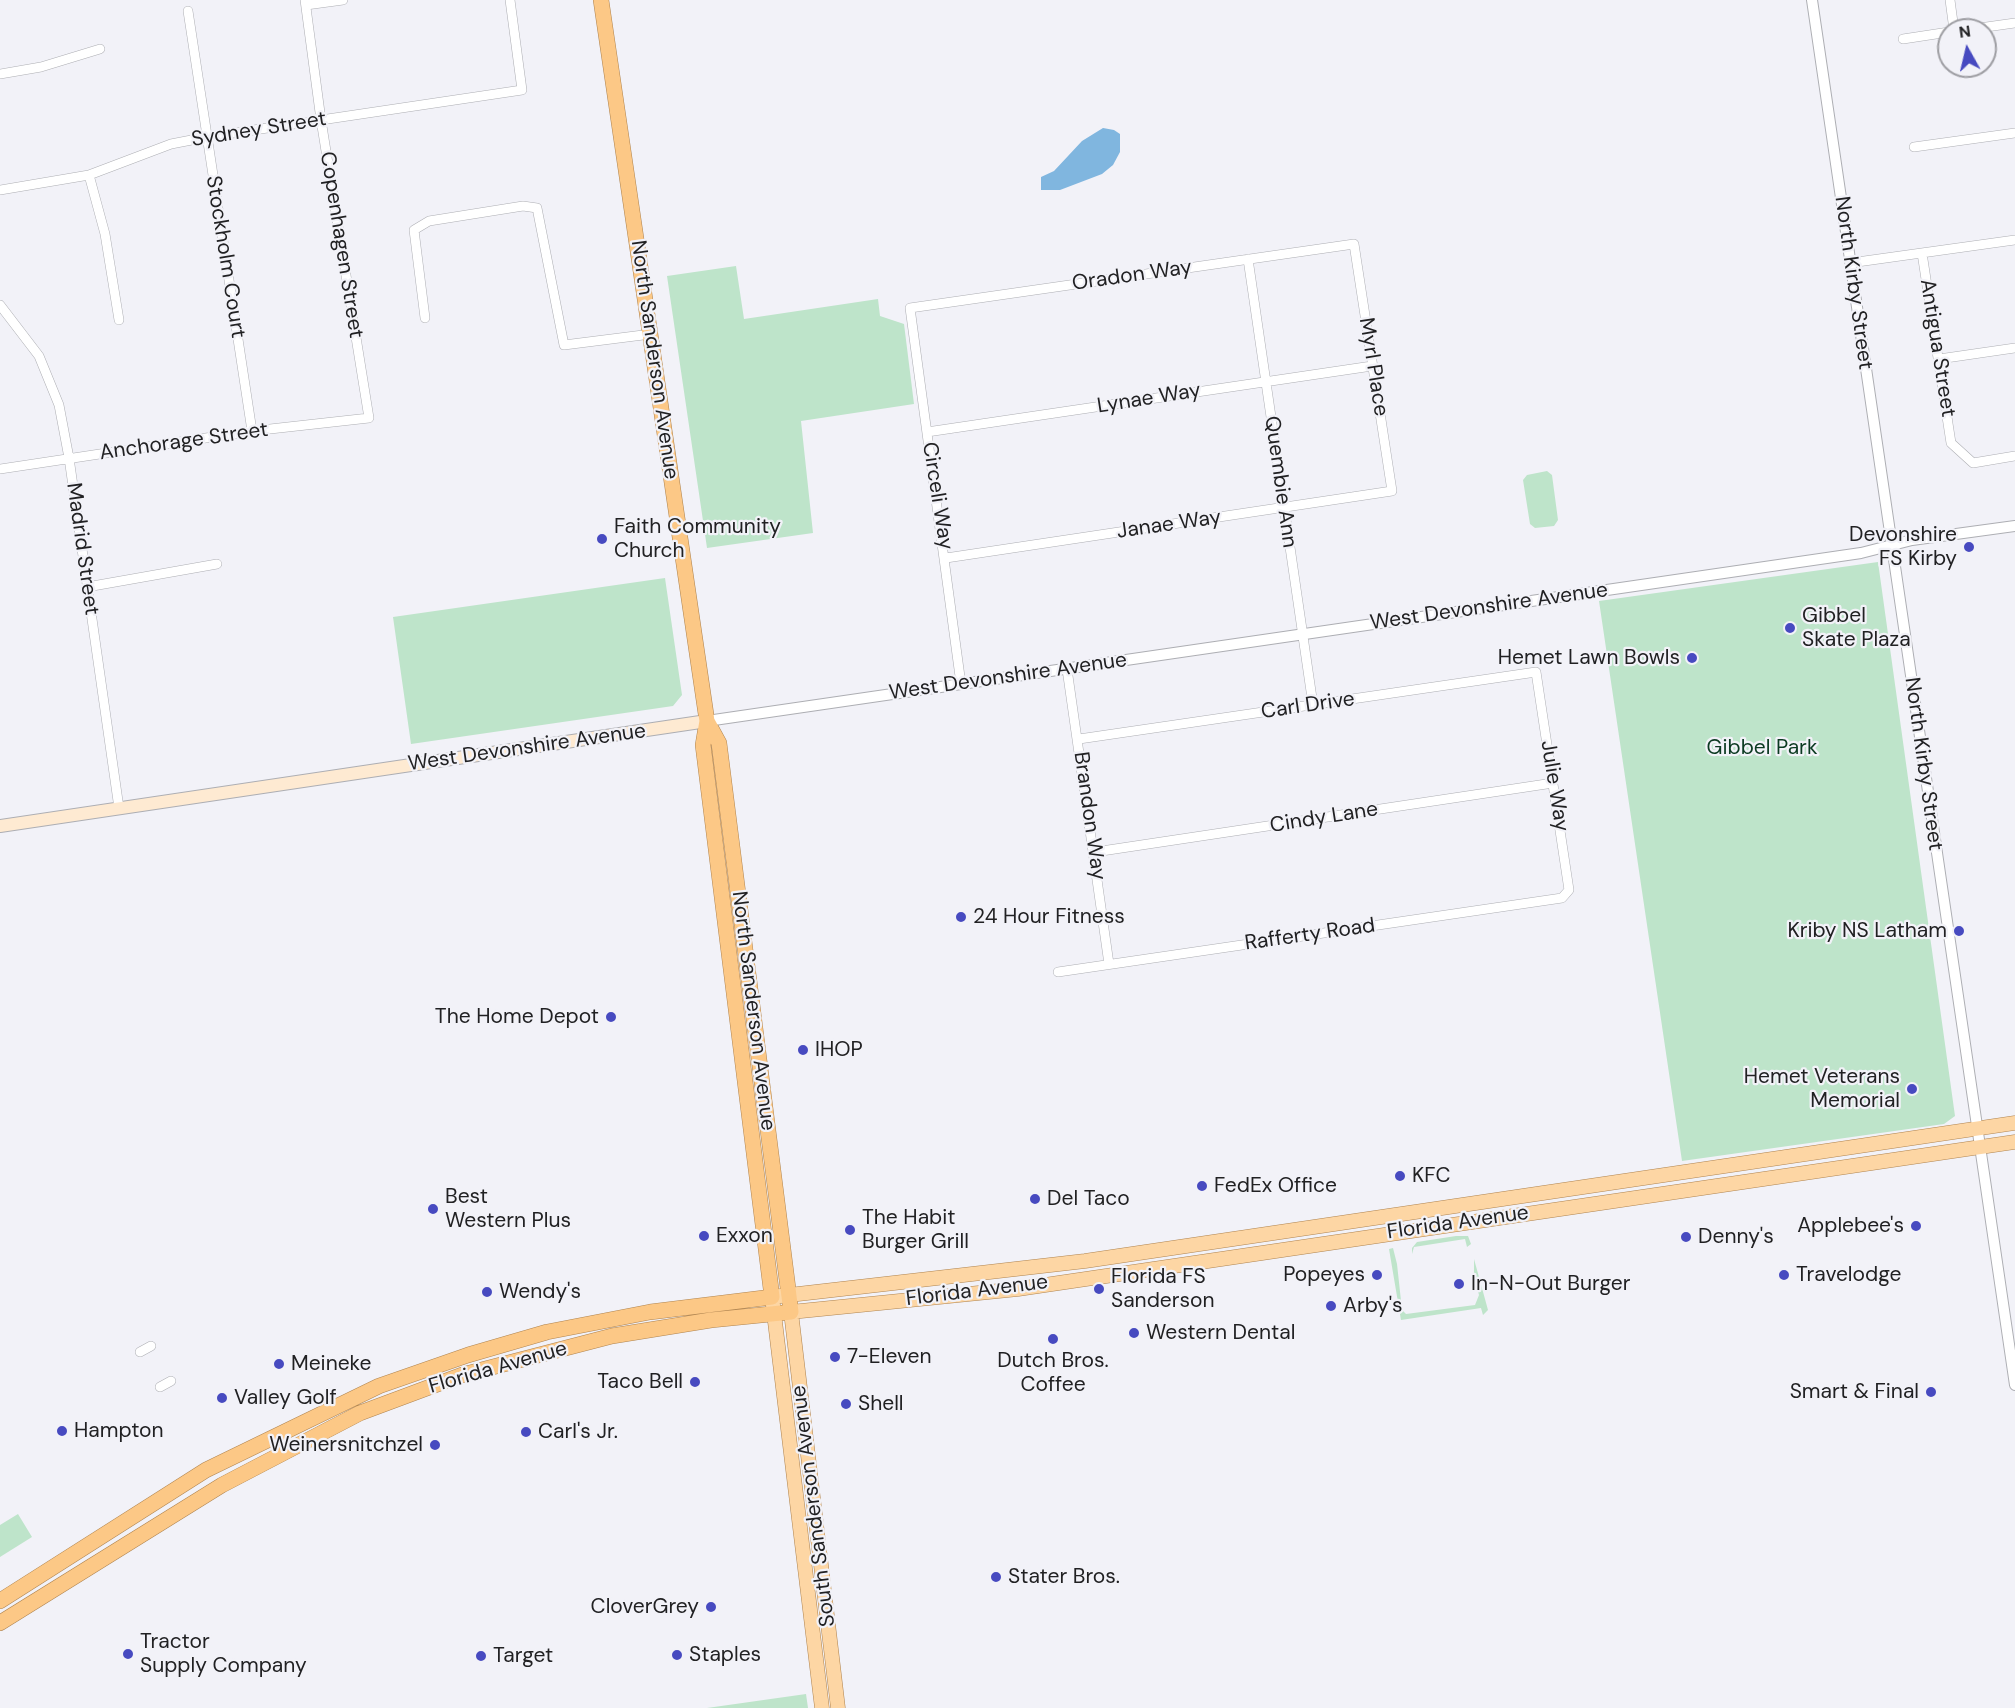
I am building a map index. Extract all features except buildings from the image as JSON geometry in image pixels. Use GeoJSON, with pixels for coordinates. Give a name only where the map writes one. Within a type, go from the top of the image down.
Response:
{"type":"FeatureCollection","features":[{"type":"Feature","properties":{"kind":"highway","name":"North Sanderson Avenue"},"geometry":{"type":"LineString","coordinates":[[601,0],[708,721],[718,743],[790,1304]]}},
{"type":"Feature","properties":{"kind":"highway","name":"North Sanderson Avenue"},"geometry":{"type":"LineString","coordinates":[[708,721],[703,746],[773,1305]]}},
{"type":"Feature","properties":{"kind":"highway"},"geometry":{"type":"LineString","coordinates":[[744,1087],[752,1089],[754,1093],[758,1111],[769,1137]]}},
{"type":"Feature","properties":{"kind":"highway"},"geometry":{"type":"LineString","coordinates":[[747,1103],[758,1135],[762,1158],[764,1161],[773,1161]]}},
{"type":"Feature","properties":{"kind":"highway","name":"Florida Avenue"},"geometry":{"type":"LineString","coordinates":[[0,1601],[206,1470],[379,1386],[468,1355],[547,1332],[650,1312],[790,1304]]}},
{"type":"Feature","properties":{"kind":"highway","name":"Florida Avenue"},"geometry":{"type":"LineString","coordinates":[[0,1623],[208,1492],[360,1413],[462,1375],[533,1355],[612,1336],[773,1305]]}},
{"type":"Feature","properties":{"kind":"highway"},"geometry":{"type":"LineString","coordinates":[[338,1424],[364,1404],[468,1364],[468,1355]]}},
{"type":"Feature","properties":{"kind":"main road","name":"West Devonshire Avenue"},"geometry":{"type":"LineString","coordinates":[[0,826],[708,721]]}},
{"type":"Feature","properties":{"kind":"main road","name":"Florida Avenue"},"geometry":{"type":"LineString","coordinates":[[790,1304],[2015,1123]]}},
{"type":"Feature","properties":{"kind":"main road","name":"Florida Avenue"},"geometry":{"type":"LineString","coordinates":[[790,1304],[1017,1289],[2015,1142]]}},
{"type":"Feature","properties":{"kind":"main road"},"geometry":{"type":"LineString","coordinates":[[1610,1201],[1618,1192],[1651,1188],[1662,1183],[1667,1175]]}},
{"type":"Feature","properties":{"kind":"main road"},"geometry":{"type":"LineString","coordinates":[[1498,1218],[1513,1208],[1571,1198],[1574,1189]]}},
{"type":"Feature","properties":{"kind":"main road","name":"South Sanderson Avenue"},"geometry":{"type":"LineString","coordinates":[[790,1304],[838,1708]]}},
{"type":"Feature","properties":{"kind":"main road","name":"South Sanderson Avenue"},"geometry":{"type":"LineString","coordinates":[[773,1305],[822,1708]]}},
{"type":"Feature","properties":{"kind":"main road"},"geometry":{"type":"LineString","coordinates":[[792,1456],[801,1483],[810,1538],[818,1542]]}},
{"type":"Feature","properties":{"kind":"main road"},"geometry":{"type":"LineString","coordinates":[[804,1556],[812,1559],[822,1630],[832,1657]]}},
{"type":"Feature","properties":{"kind":"main road"},"geometry":{"type":"LineString","coordinates":[[819,1683],[830,1708]]}},
{"type":"Feature","properties":{"kind":"street"},"geometry":{"type":"LineString","coordinates":[[306,2],[343,0]]}},
{"type":"Feature","properties":{"kind":"street","name":"Sydney Street"},"geometry":{"type":"LineString","coordinates":[[0,190],[89,175],[171,144],[207,137],[522,90],[510,0]]}},
{"type":"Feature","properties":{"kind":"street","name":"North Kirby Street"},"geometry":{"type":"LineString","coordinates":[[1812,0],[2015,1385]]}},
{"type":"Feature","properties":{"kind":"street"},"geometry":{"type":"LineString","coordinates":[[1950,0],[1952,18]]}},
{"type":"Feature","properties":{"kind":"street","name":"Copenhagen Street"},"geometry":{"type":"LineString","coordinates":[[306,2],[321,120],[369,418]]}},
{"type":"Feature","properties":{"kind":"street","name":"Stockholm Court"},"geometry":{"type":"LineString","coordinates":[[188,11],[252,431]]}},
{"type":"Feature","properties":{"kind":"street"},"geometry":{"type":"LineString","coordinates":[[1997,25],[2015,22]]}},
{"type":"Feature","properties":{"kind":"street"},"geometry":{"type":"LineString","coordinates":[[1903,39],[1937,34]]}},
{"type":"Feature","properties":{"kind":"street"},"geometry":{"type":"LineString","coordinates":[[0,74],[41,67],[100,49]]}},
{"type":"Feature","properties":{"kind":"street"},"geometry":{"type":"LineString","coordinates":[[1914,147],[2015,133]]}},
{"type":"Feature","properties":{"kind":"street"},"geometry":{"type":"LineString","coordinates":[[89,175],[105,234],[119,320]]}},
{"type":"Feature","properties":{"kind":"street"},"geometry":{"type":"LineString","coordinates":[[425,318],[414,230],[429,221],[523,206],[537,208],[564,345],[651,334]]}},
{"type":"Feature","properties":{"kind":"street"},"geometry":{"type":"LineString","coordinates":[[1850,263],[2015,240]]}},
{"type":"Feature","properties":{"kind":"street","name":"Oradon Way"},"geometry":{"type":"LineString","coordinates":[[910,308],[1354,244]]}},
{"type":"Feature","properties":{"kind":"street","name":"Myrl Place"},"geometry":{"type":"LineString","coordinates":[[1354,244],[1392,491]]}},
{"type":"Feature","properties":{"kind":"street","name":"Antigua Street"},"geometry":{"type":"LineString","coordinates":[[1922,253],[1951,443],[1973,463],[2015,456]]}},
{"type":"Feature","properties":{"kind":"street","name":"Quembie Ann"},"geometry":{"type":"LineString","coordinates":[[1248,259],[1313,705]]}},
{"type":"Feature","properties":{"kind":"street","name":"Madrid Street"},"geometry":{"type":"LineString","coordinates":[[0,305],[39,356],[59,405],[69,458],[119,808]]}},
{"type":"Feature","properties":{"kind":"street","name":"Circeli Way"},"geometry":{"type":"LineString","coordinates":[[910,308],[962,684]]}},
{"type":"Feature","properties":{"kind":"street"},"geometry":{"type":"LineString","coordinates":[[1939,358],[2015,348]]}},
{"type":"Feature","properties":{"kind":"street","name":"Lynae Way"},"geometry":{"type":"LineString","coordinates":[[927,432],[1372,366]]}},
{"type":"Feature","properties":{"kind":"street","name":"Anchorage Street"},"geometry":{"type":"LineString","coordinates":[[0,469],[252,431],[369,418]]}},
{"type":"Feature","properties":{"kind":"street","name":"Janae Way"},"geometry":{"type":"LineString","coordinates":[[946,558],[1392,491]]}},
{"type":"Feature","properties":{"kind":"street","name":"West Devonshire Avenue"},"geometry":{"type":"LineString","coordinates":[[708,721],[1861,553],[1891,545],[2015,526]]}},
{"type":"Feature","properties":{"kind":"street"},"geometry":{"type":"LineString","coordinates":[[87,587],[217,564]]}},
{"type":"Feature","properties":{"kind":"street","name":"Brandon Way"},"geometry":{"type":"LineString","coordinates":[[1068,669],[1109,964]]}},
{"type":"Feature","properties":{"kind":"street","name":"Carl Drive"},"geometry":{"type":"LineString","coordinates":[[1078,739],[1536,672]]}},
{"type":"Feature","properties":{"kind":"street","name":"Julie Way"},"geometry":{"type":"LineString","coordinates":[[1536,672],[1569,890],[1562,898]]}},
{"type":"Feature","properties":{"kind":"street","name":"Cindy Lane"},"geometry":{"type":"LineString","coordinates":[[1095,852],[1553,783]]}},
{"type":"Feature","properties":{"kind":"street","name":"Rafferty Road"},"geometry":{"type":"LineString","coordinates":[[1058,972],[1562,898]]}},
{"type":"Feature","properties":{"kind":"street"},"geometry":{"type":"LineString","coordinates":[[140,1352],[151,1346]]}},
{"type":"Feature","properties":{"kind":"street"},"geometry":{"type":"LineString","coordinates":[[160,1387],[171,1381]]}},
{"type":"Feature","properties":{"kind":"green space"},"geometry":{"type":"Polygon","coordinates":[[[736,266],[744,319],[878,299],[880,316],[904,324],[914,404],[801,421],[813,533],[707,548],[667,276],[736,266]]]}},
{"type":"Feature","properties":{"kind":"green space"},"geometry":{"type":"Polygon","coordinates":[[[1547,471],[1552,475],[1558,520],[1554,526],[1535,528],[1530,524],[1523,480],[1527,475],[1547,471]]]}},
{"type":"Feature","properties":{"kind":"green space","name":"Gibbel Park"},"geometry":{"type":"Polygon","coordinates":[[[1878,562],[1955,1116],[1944,1124],[1682,1161],[1599,601],[1878,562]]]}},
{"type":"Feature","properties":{"kind":"green space"},"geometry":{"type":"Polygon","coordinates":[[[665,578],[682,695],[673,706],[411,744],[393,617],[665,578]]]}},
{"type":"Feature","properties":{"kind":"green space"},"geometry":{"type":"Polygon","coordinates":[[[1468,1236],[1471,1244],[1467,1247],[1465,1239],[1414,1247],[1412,1254],[1412,1248],[1417,1242],[1468,1236]]]}},
{"type":"Feature","properties":{"kind":"green space"},"geometry":{"type":"Polygon","coordinates":[[[1393,1248],[1402,1310],[1406,1314],[1475,1305],[1479,1295],[1474,1277],[1474,1259],[1488,1310],[1483,1315],[1481,1308],[1401,1320],[1389,1249],[1393,1248]]]}},
{"type":"Feature","properties":{"kind":"green space"},"geometry":{"type":"Polygon","coordinates":[[[18,1514],[32,1537],[0,1557],[0,1525],[18,1514]]]}},
{"type":"Feature","properties":{"kind":"green space"},"geometry":{"type":"Polygon","coordinates":[[[806,1694],[808,1708],[707,1708],[806,1694]]]}},
{"type":"Feature","properties":{"kind":"water"},"geometry":{"type":"Polygon","coordinates":[[[1103,128],[1120,134],[1120,152],[1113,165],[1102,174],[1060,190],[1041,190],[1041,177],[1054,171],[1082,141],[1103,128]]]}},
{"type":"Feature","properties":{"kind":"place","name":"Faith Community Church"},"geometry":{"type":"Point","coordinates":[602,539]}},
{"type":"Feature","properties":{"kind":"place","name":"Devonshire FS Kirby"},"geometry":{"type":"Point","coordinates":[1969,547]}},
{"type":"Feature","properties":{"kind":"place","name":"Gibbel Skate Plaza"},"geometry":{"type":"Point","coordinates":[1790,628]}},
{"type":"Feature","properties":{"kind":"place","name":"Hemet Lawn Bowls"},"geometry":{"type":"Point","coordinates":[1692,658]}},
{"type":"Feature","properties":{"kind":"place","name":"24 Hour Fitness"},"geometry":{"type":"Point","coordinates":[961,917]}},
{"type":"Feature","properties":{"kind":"place","name":"Kriby NS Latham"},"geometry":{"type":"Point","coordinates":[1959,931]}},
{"type":"Feature","properties":{"kind":"place","name":"The Home Depot"},"geometry":{"type":"Point","coordinates":[611,1017]}},
{"type":"Feature","properties":{"kind":"place","name":"IHOP"},"geometry":{"type":"Point","coordinates":[803,1050]}},
{"type":"Feature","properties":{"kind":"place","name":"Hemet Veterans Memorial"},"geometry":{"type":"Point","coordinates":[1912,1089]}},
{"type":"Feature","properties":{"kind":"place","name":"KFC"},"geometry":{"type":"Point","coordinates":[1400,1176]}},
{"type":"Feature","properties":{"kind":"place","name":"FedEx Office"},"geometry":{"type":"Point","coordinates":[1202,1186]}},
{"type":"Feature","properties":{"kind":"place","name":"Del Taco"},"geometry":{"type":"Point","coordinates":[1035,1199]}},
{"type":"Feature","properties":{"kind":"place","name":"Best Western Plus"},"geometry":{"type":"Point","coordinates":[433,1209]}},
{"type":"Feature","properties":{"kind":"place","name":"Applebee's"},"geometry":{"type":"Point","coordinates":[1916,1226]}},
{"type":"Feature","properties":{"kind":"place","name":"The Habit Burger Grill"},"geometry":{"type":"Point","coordinates":[850,1230]}},
{"type":"Feature","properties":{"kind":"place","name":"Exxon"},"geometry":{"type":"Point","coordinates":[704,1236]}},
{"type":"Feature","properties":{"kind":"place","name":"Denny's"},"geometry":{"type":"Point","coordinates":[1686,1237]}},
{"type":"Feature","properties":{"kind":"place","name":"Popeyes"},"geometry":{"type":"Point","coordinates":[1377,1275]}},
{"type":"Feature","properties":{"kind":"place","name":"Travelodge"},"geometry":{"type":"Point","coordinates":[1784,1275]}},
{"type":"Feature","properties":{"kind":"place","name":"In-N-Out Burger"},"geometry":{"type":"Point","coordinates":[1459,1284]}},
{"type":"Feature","properties":{"kind":"place","name":"Florida FS Sanderson"},"geometry":{"type":"Point","coordinates":[1099,1289]}},
{"type":"Feature","properties":{"kind":"place","name":"Wendy's"},"geometry":{"type":"Point","coordinates":[487,1292]}},
{"type":"Feature","properties":{"kind":"place","name":"Arby's"},"geometry":{"type":"Point","coordinates":[1331,1306]}},
{"type":"Feature","properties":{"kind":"place","name":"Western Dental"},"geometry":{"type":"Point","coordinates":[1134,1333]}},
{"type":"Feature","properties":{"kind":"place","name":"Dutch Bros. Coffee"},"geometry":{"type":"Point","coordinates":[1053,1339]}},
{"type":"Feature","properties":{"kind":"place","name":"7-Eleven"},"geometry":{"type":"Point","coordinates":[835,1357]}},
{"type":"Feature","properties":{"kind":"place","name":"Meineke"},"geometry":{"type":"Point","coordinates":[279,1364]}},
{"type":"Feature","properties":{"kind":"place","name":"Taco Bell"},"geometry":{"type":"Point","coordinates":[695,1382]}},
{"type":"Feature","properties":{"kind":"place","name":"Smart & Final"},"geometry":{"type":"Point","coordinates":[1931,1392]}},
{"type":"Feature","properties":{"kind":"place","name":"Valley Golf"},"geometry":{"type":"Point","coordinates":[222,1398]}},
{"type":"Feature","properties":{"kind":"place","name":"Shell"},"geometry":{"type":"Point","coordinates":[846,1404]}},
{"type":"Feature","properties":{"kind":"place","name":"Hampton"},"geometry":{"type":"Point","coordinates":[62,1431]}},
{"type":"Feature","properties":{"kind":"place","name":"Carl's Jr."},"geometry":{"type":"Point","coordinates":[526,1432]}},
{"type":"Feature","properties":{"kind":"place","name":"Weinersnitchzel"},"geometry":{"type":"Point","coordinates":[435,1445]}},
{"type":"Feature","properties":{"kind":"place","name":"Stater Bros."},"geometry":{"type":"Point","coordinates":[996,1577]}},
{"type":"Feature","properties":{"kind":"place","name":"CloverGrey"},"geometry":{"type":"Point","coordinates":[711,1607]}},
{"type":"Feature","properties":{"kind":"place","name":"Tractor Supply Company"},"geometry":{"type":"Point","coordinates":[128,1654]}},
{"type":"Feature","properties":{"kind":"place","name":"Staples"},"geometry":{"type":"Point","coordinates":[677,1655]}},
{"type":"Feature","properties":{"kind":"place","name":"Target"},"geometry":{"type":"Point","coordinates":[481,1656]}}]}
